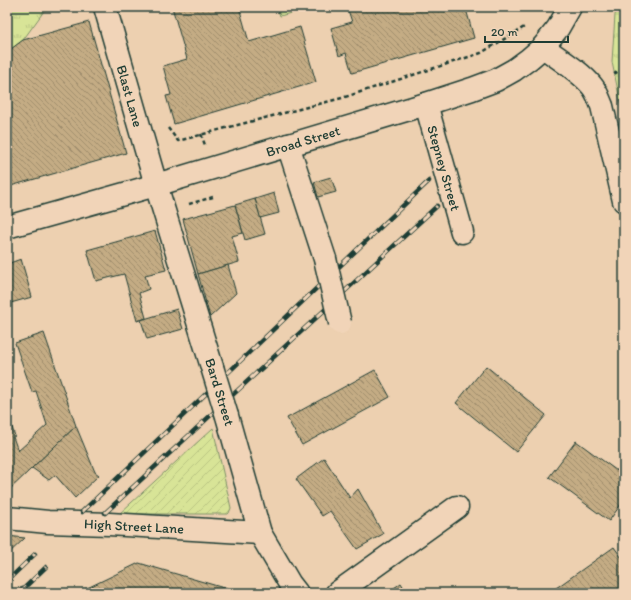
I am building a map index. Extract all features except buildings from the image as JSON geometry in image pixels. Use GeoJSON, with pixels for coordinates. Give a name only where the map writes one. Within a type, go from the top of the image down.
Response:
{"type":"FeatureCollection","features":[{"type":"Feature","properties":{"kind":"street","name":"Blast Lane"},"geometry":{"type":"LineString","coordinates":[[105,7],[156,185]]}},
{"type":"Feature","properties":{"kind":"street","name":"Broad Street"},"geometry":{"type":"LineString","coordinates":[[7,226],[156,185],[426,104],[496,80],[514,70],[543,47],[558,28],[570,7]]}},
{"type":"Feature","properties":{"kind":"street"},"geometry":{"type":"LineString","coordinates":[[543,47],[584,77],[597,94],[602,106],[624,201]]}},
{"type":"Feature","properties":{"kind":"street","name":"Stepney Street"},"geometry":{"type":"LineString","coordinates":[[426,104],[462,232]]}},
{"type":"Feature","properties":{"kind":"street"},"geometry":{"type":"LineString","coordinates":[[288,145],[325,259],[340,322]]}},
{"type":"Feature","properties":{"kind":"street","name":"Bard Street"},"geometry":{"type":"LineString","coordinates":[[156,185],[228,416],[260,533],[296,593]]}},
{"type":"Feature","properties":{"kind":"street"},"geometry":{"type":"LineString","coordinates":[[338,593],[457,507]]}},
{"type":"Feature","properties":{"kind":"street","name":"High Street Lane"},"geometry":{"type":"LineString","coordinates":[[7,518],[48,522],[260,533]]}},
{"type":"Feature","properties":{"kind":"path"},"geometry":{"type":"LineString","coordinates":[[164,122],[178,141],[207,132],[342,98],[481,53],[529,24]]}},
{"type":"Feature","properties":{"kind":"green space"},"geometry":{"type":"Polygon","coordinates":[[[7,7],[47,7],[23,40],[7,52],[7,7]]]}},
{"type":"Feature","properties":{"kind":"green space"},"geometry":{"type":"Polygon","coordinates":[[[277,7],[313,7],[280,16],[277,7]]]}},
{"type":"Feature","properties":{"kind":"green space"},"geometry":{"type":"Polygon","coordinates":[[[617,7],[624,7],[624,120],[612,62],[615,15],[617,7]]]}},
{"type":"Feature","properties":{"kind":"green space"},"geometry":{"type":"Polygon","coordinates":[[[213,428],[231,508],[228,514],[119,514],[213,428]]]}},
{"type":"Feature","properties":{"kind":"tram line"},"geometry":{"type":"LineString","coordinates":[[7,10],[13,7]]}},
{"type":"Feature","properties":{"kind":"railway"},"geometry":{"type":"LineString","coordinates":[[82,512],[429,181]]}},
{"type":"Feature","properties":{"kind":"railway"},"geometry":{"type":"LineString","coordinates":[[105,513],[437,206]]}},
{"type":"Feature","properties":{"kind":"railway"},"geometry":{"type":"LineString","coordinates":[[7,581],[35,554]]}},
{"type":"Feature","properties":{"kind":"railway"},"geometry":{"type":"LineString","coordinates":[[19,593],[46,567]]}}]}
